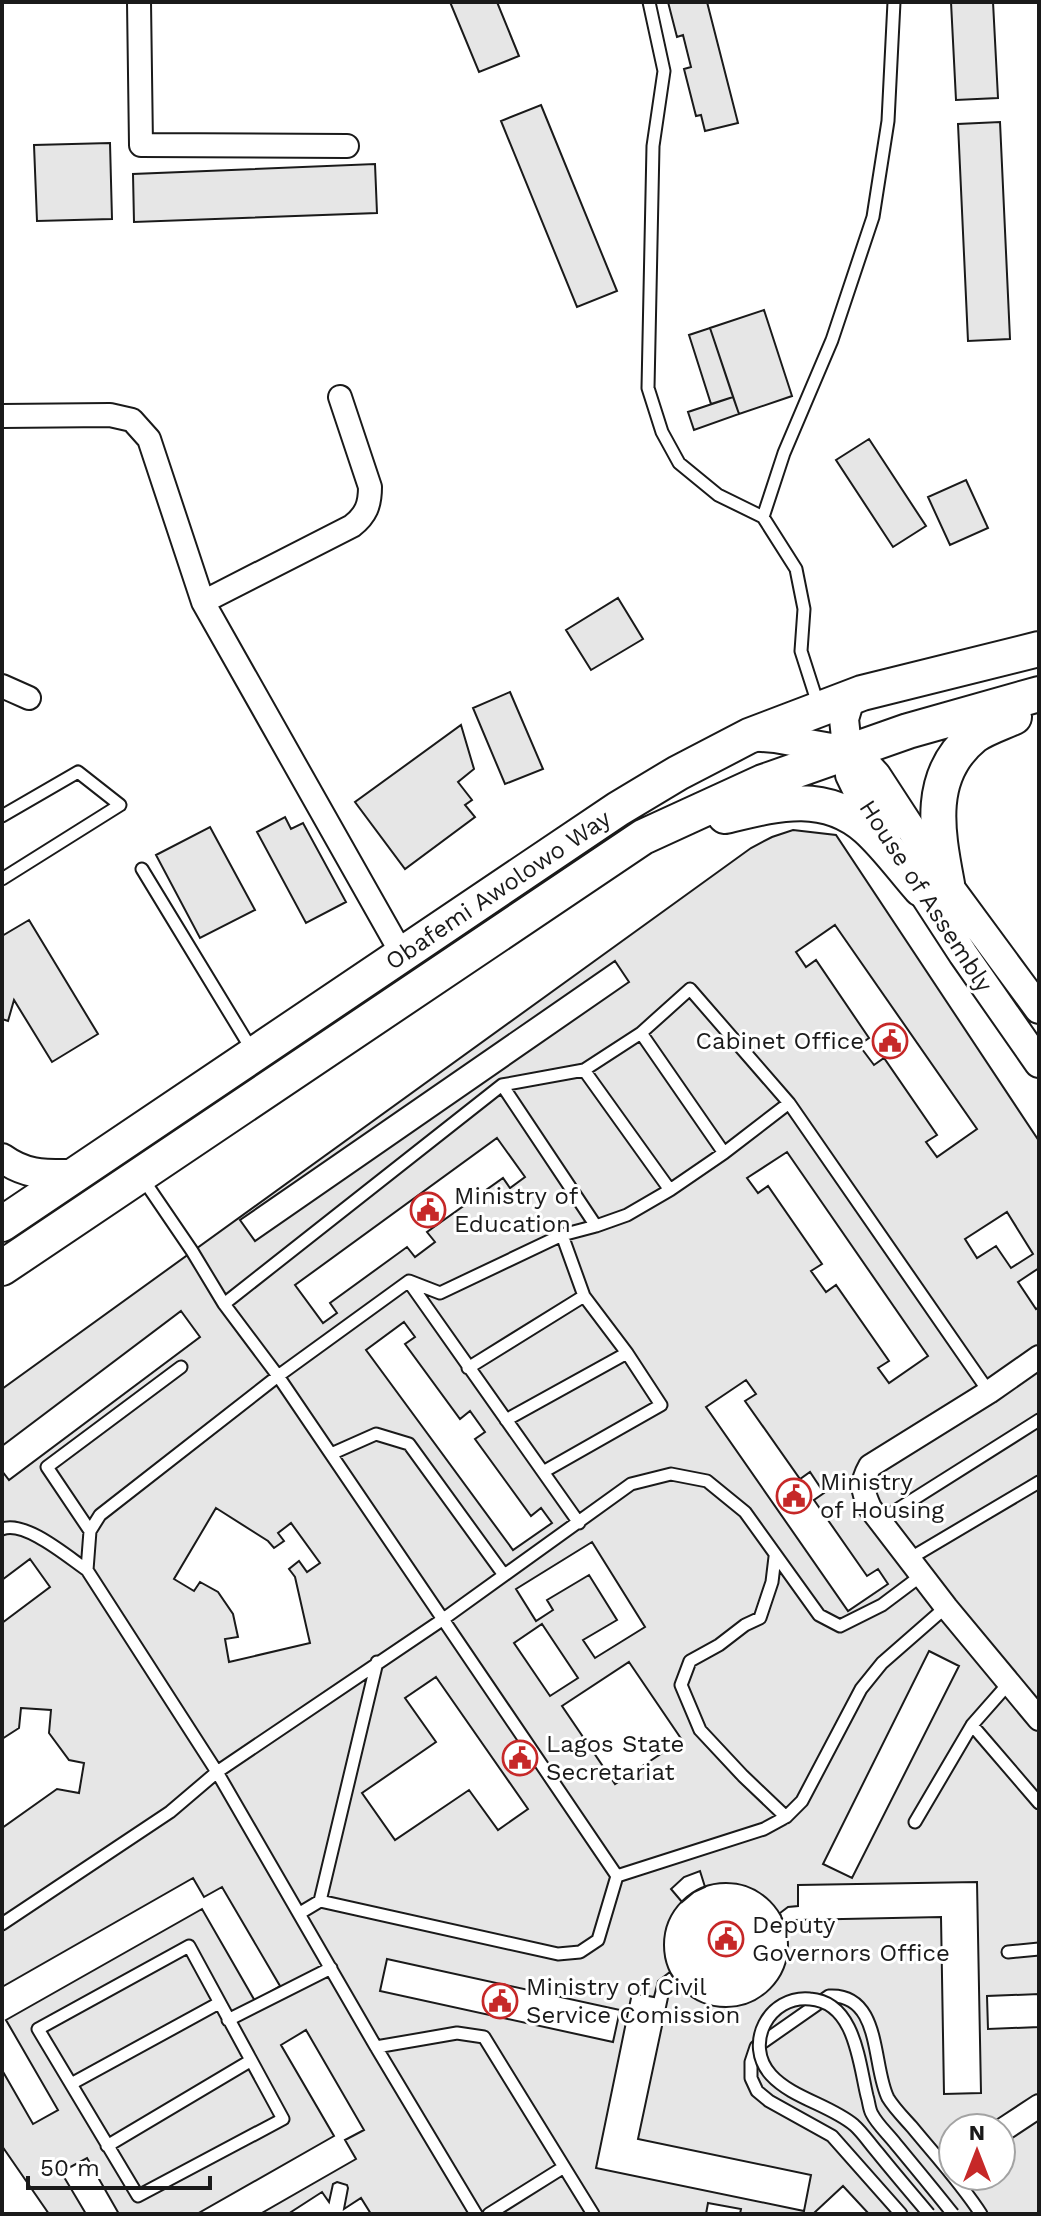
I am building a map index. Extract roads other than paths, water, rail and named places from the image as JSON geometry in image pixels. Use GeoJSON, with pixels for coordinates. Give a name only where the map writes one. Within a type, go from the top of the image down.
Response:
{"type":"FeatureCollection","features":[{"type":"Feature","properties":{"kind":"main road","name":"Obafemi Awolowo Way"},"geometry":{"type":"LineString","coordinates":[[2,1224],[618,809],[678,773],[749,736],[862,693],[1039,649]]}},
{"type":"Feature","properties":{"kind":"main road","name":"Obafemi Awolowo Way"},"geometry":{"type":"LineString","coordinates":[[2,1268],[643,837],[763,782],[848,751],[1039,694]]}},
{"type":"Feature","properties":{"kind":"main road"},"geometry":{"type":"LineString","coordinates":[[934,887],[937,810],[941,785],[953,759],[975,735],[1017,715],[1039,709]]}},
{"type":"Feature","properties":{"kind":"main road"},"geometry":{"type":"LineString","coordinates":[[643,837],[772,804],[806,802],[839,809],[867,828],[934,887]]}},
{"type":"Feature","properties":{"kind":"street"},"geometry":{"type":"LineString","coordinates":[[139,2],[141,145],[347,146]]}},
{"type":"Feature","properties":{"kind":"street"},"geometry":{"type":"LineString","coordinates":[[203,602],[352,526],[362,518],[370,503],[370,487],[340,397]]}},
{"type":"Feature","properties":{"kind":"street"},"geometry":{"type":"LineString","coordinates":[[2,416],[110,415],[132,420],[149,439],[203,602],[402,954]]}},
{"type":"Feature","properties":{"kind":"street"},"geometry":{"type":"LineString","coordinates":[[2,686],[29,698]]}},
{"type":"Feature","properties":{"kind":"street"},"geometry":{"type":"LineString","coordinates":[[749,736],[848,751],[844,719],[835,704]]}},
{"type":"Feature","properties":{"kind":"street","name":"House of Assembly"},"geometry":{"type":"LineString","coordinates":[[848,751],[876,775],[934,887],[963,954],[1039,1063]]}},
{"type":"Feature","properties":{"kind":"street","name":"House of Assembly"},"geometry":{"type":"LineString","coordinates":[[934,887],[1039,1009]]}},
{"type":"Feature","properties":{"kind":"street"},"geometry":{"type":"LineString","coordinates":[[2,1158],[16,1168],[36,1174],[76,1174]]}},
{"type":"Feature","properties":{"kind":"street"},"geometry":{"type":"LineString","coordinates":[[1039,1357],[870,1466],[863,1479],[863,1493],[879,1521],[1039,1719]]}},
{"type":"Feature","properties":{"kind":"street"},"geometry":{"type":"LineString","coordinates":[[1017,2120],[1039,2106]]}},
{"type":"Feature","properties":{"kind":"lane"},"geometry":{"type":"LineString","coordinates":[[649,2],[664,71],[653,146],[648,388],[662,432],[679,463],[718,495],[763,517],[796,569],[804,609],[801,651],[835,704]]}},
{"type":"Feature","properties":{"kind":"lane"},"geometry":{"type":"LineString","coordinates":[[763,517],[784,453],[832,340],[873,217],[888,121],[894,2]]}},
{"type":"Feature","properties":{"kind":"lane"},"geometry":{"type":"LineString","coordinates":[[2,816],[78,772],[120,805],[2,879]]}},
{"type":"Feature","properties":{"kind":"lane"},"geometry":{"type":"LineString","coordinates":[[142,869],[254,1054]]}},
{"type":"Feature","properties":{"kind":"lane"},"geometry":{"type":"LineString","coordinates":[[224,1304],[502,1085],[584,1070],[641,1033],[690,989],[789,1103],[989,1392]]}},
{"type":"Feature","properties":{"kind":"lane"},"geometry":{"type":"LineString","coordinates":[[641,1033],[724,1153]]}},
{"type":"Feature","properties":{"kind":"lane"},"geometry":{"type":"LineString","coordinates":[[584,1070],[670,1190]]}},
{"type":"Feature","properties":{"kind":"lane"},"geometry":{"type":"LineString","coordinates":[[502,1085],[596,1226]]}},
{"type":"Feature","properties":{"kind":"lane"},"geometry":{"type":"LineString","coordinates":[[409,1281],[440,1293],[562,1235],[627,1215],[724,1153],[789,1103]]}},
{"type":"Feature","properties":{"kind":"lane"},"geometry":{"type":"LineString","coordinates":[[139,1174],[224,1304],[278,1376],[617,1876]]}},
{"type":"Feature","properties":{"kind":"lane"},"geometry":{"type":"LineString","coordinates":[[543,1472],[661,1405],[584,1296],[562,1235]]}},
{"type":"Feature","properties":{"kind":"lane"},"geometry":{"type":"LineString","coordinates":[[409,1281],[579,1523]]}},
{"type":"Feature","properties":{"kind":"lane"},"geometry":{"type":"LineString","coordinates":[[87,1570],[90,1531],[100,1515],[278,1376],[409,1281]]}},
{"type":"Feature","properties":{"kind":"lane"},"geometry":{"type":"LineString","coordinates":[[468,1368],[584,1296]]}},
{"type":"Feature","properties":{"kind":"lane"},"geometry":{"type":"LineString","coordinates":[[506,1420],[627,1353]]}},
{"type":"Feature","properties":{"kind":"lane"},"geometry":{"type":"LineString","coordinates":[[90,1531],[47,1467],[181,1367]]}},
{"type":"Feature","properties":{"kind":"lane"},"geometry":{"type":"LineString","coordinates":[[879,1521],[1039,1420]]}},
{"type":"Feature","properties":{"kind":"lane"},"geometry":{"type":"LineString","coordinates":[[331,1454],[376,1434],[409,1444],[504,1575]]}},
{"type":"Feature","properties":{"kind":"lane"},"geometry":{"type":"LineString","coordinates":[[2,1924],[170,1812],[217,1772],[442,1620],[631,1484],[671,1474],[707,1481],[745,1512],[819,1615],[840,1626],[882,1605],[916,1567],[1039,1482]]}},
{"type":"Feature","properties":{"kind":"lane"},"geometry":{"type":"LineString","coordinates":[[2,1529],[9,1526],[34,1534],[87,1570],[217,1772],[476,2214]]}},
{"type":"Feature","properties":{"kind":"lane"},"geometry":{"type":"LineString","coordinates":[[775,1557],[772,1582],[760,1618],[690,1661],[681,1685],[700,1730],[786,1817]]}},
{"type":"Feature","properties":{"kind":"lane"},"geometry":{"type":"LineString","coordinates":[[617,1876],[764,1829],[786,1817],[802,1801],[861,1689],[882,1663],[946,1607]]}},
{"type":"Feature","properties":{"kind":"lane"},"geometry":{"type":"LineString","coordinates":[[320,1901],[377,1662]]}},
{"type":"Feature","properties":{"kind":"lane"},"geometry":{"type":"LineString","coordinates":[[915,1822],[972,1725],[1009,1683]]}},
{"type":"Feature","properties":{"kind":"lane"},"geometry":{"type":"LineString","coordinates":[[972,1725],[1039,1803]]}},
{"type":"Feature","properties":{"kind":"lane"},"geometry":{"type":"LineString","coordinates":[[300,1913],[320,1901],[558,1954],[580,1952],[598,1940],[617,1876]]}},
{"type":"Feature","properties":{"kind":"lane"},"geometry":{"type":"LineString","coordinates":[[189,1946],[228,2020],[283,2119],[138,2196],[38,2029],[189,1946]]}},
{"type":"Feature","properties":{"kind":"lane"},"geometry":{"type":"LineString","coordinates":[[1008,1952],[1039,1949]]}},
{"type":"Feature","properties":{"kind":"lane"},"geometry":{"type":"LineString","coordinates":[[228,2020],[331,1968]]}},
{"type":"Feature","properties":{"kind":"lane"},"geometry":{"type":"LineString","coordinates":[[901,2214],[832,2136],[769,2101],[757,2091],[751,2078],[751,2062],[756,2047],[829,1996],[842,1995],[861,2010],[874,2037],[888,2098],[981,2214]]}},
{"type":"Feature","properties":{"kind":"lane"},"geometry":{"type":"LineString","coordinates":[[929,2214],[854,2125],[770,2074],[760,2049],[761,2035],[765,2019],[777,2006],[795,1999],[811,1999],[824,2002],[836,2010],[853,2040],[871,2114],[953,2214]]}},
{"type":"Feature","properties":{"kind":"lane"},"geometry":{"type":"LineString","coordinates":[[71,2084],[219,2003]]}},
{"type":"Feature","properties":{"kind":"lane"},"geometry":{"type":"LineString","coordinates":[[376,2047],[457,2033],[484,2037],[593,2214]]}},
{"type":"Feature","properties":{"kind":"lane"},"geometry":{"type":"LineString","coordinates":[[107,2146],[250,2061]]}},
{"type":"Feature","properties":{"kind":"lane"},"geometry":{"type":"LineString","coordinates":[[489,2214],[564,2167]]}},
{"type":"Feature","properties":{"kind":"place","name":"Cabinet Office"},"geometry":{"type":"Point","coordinates":[890,1041]}},
{"type":"Feature","properties":{"kind":"place","name":"Ministry of Education"},"geometry":{"type":"Point","coordinates":[428,1210]}},
{"type":"Feature","properties":{"kind":"place","name":"Ministry of Housing"},"geometry":{"type":"Point","coordinates":[794,1496]}},
{"type":"Feature","properties":{"kind":"place","name":"Lagos State Secretariat"},"geometry":{"type":"Point","coordinates":[520,1758]}},
{"type":"Feature","properties":{"kind":"place","name":"Deputy Governors Office"},"geometry":{"type":"Point","coordinates":[726,1939]}},
{"type":"Feature","properties":{"kind":"place","name":"Ministry of Civil Service Comission"},"geometry":{"type":"Point","coordinates":[500,2001]}}]}
